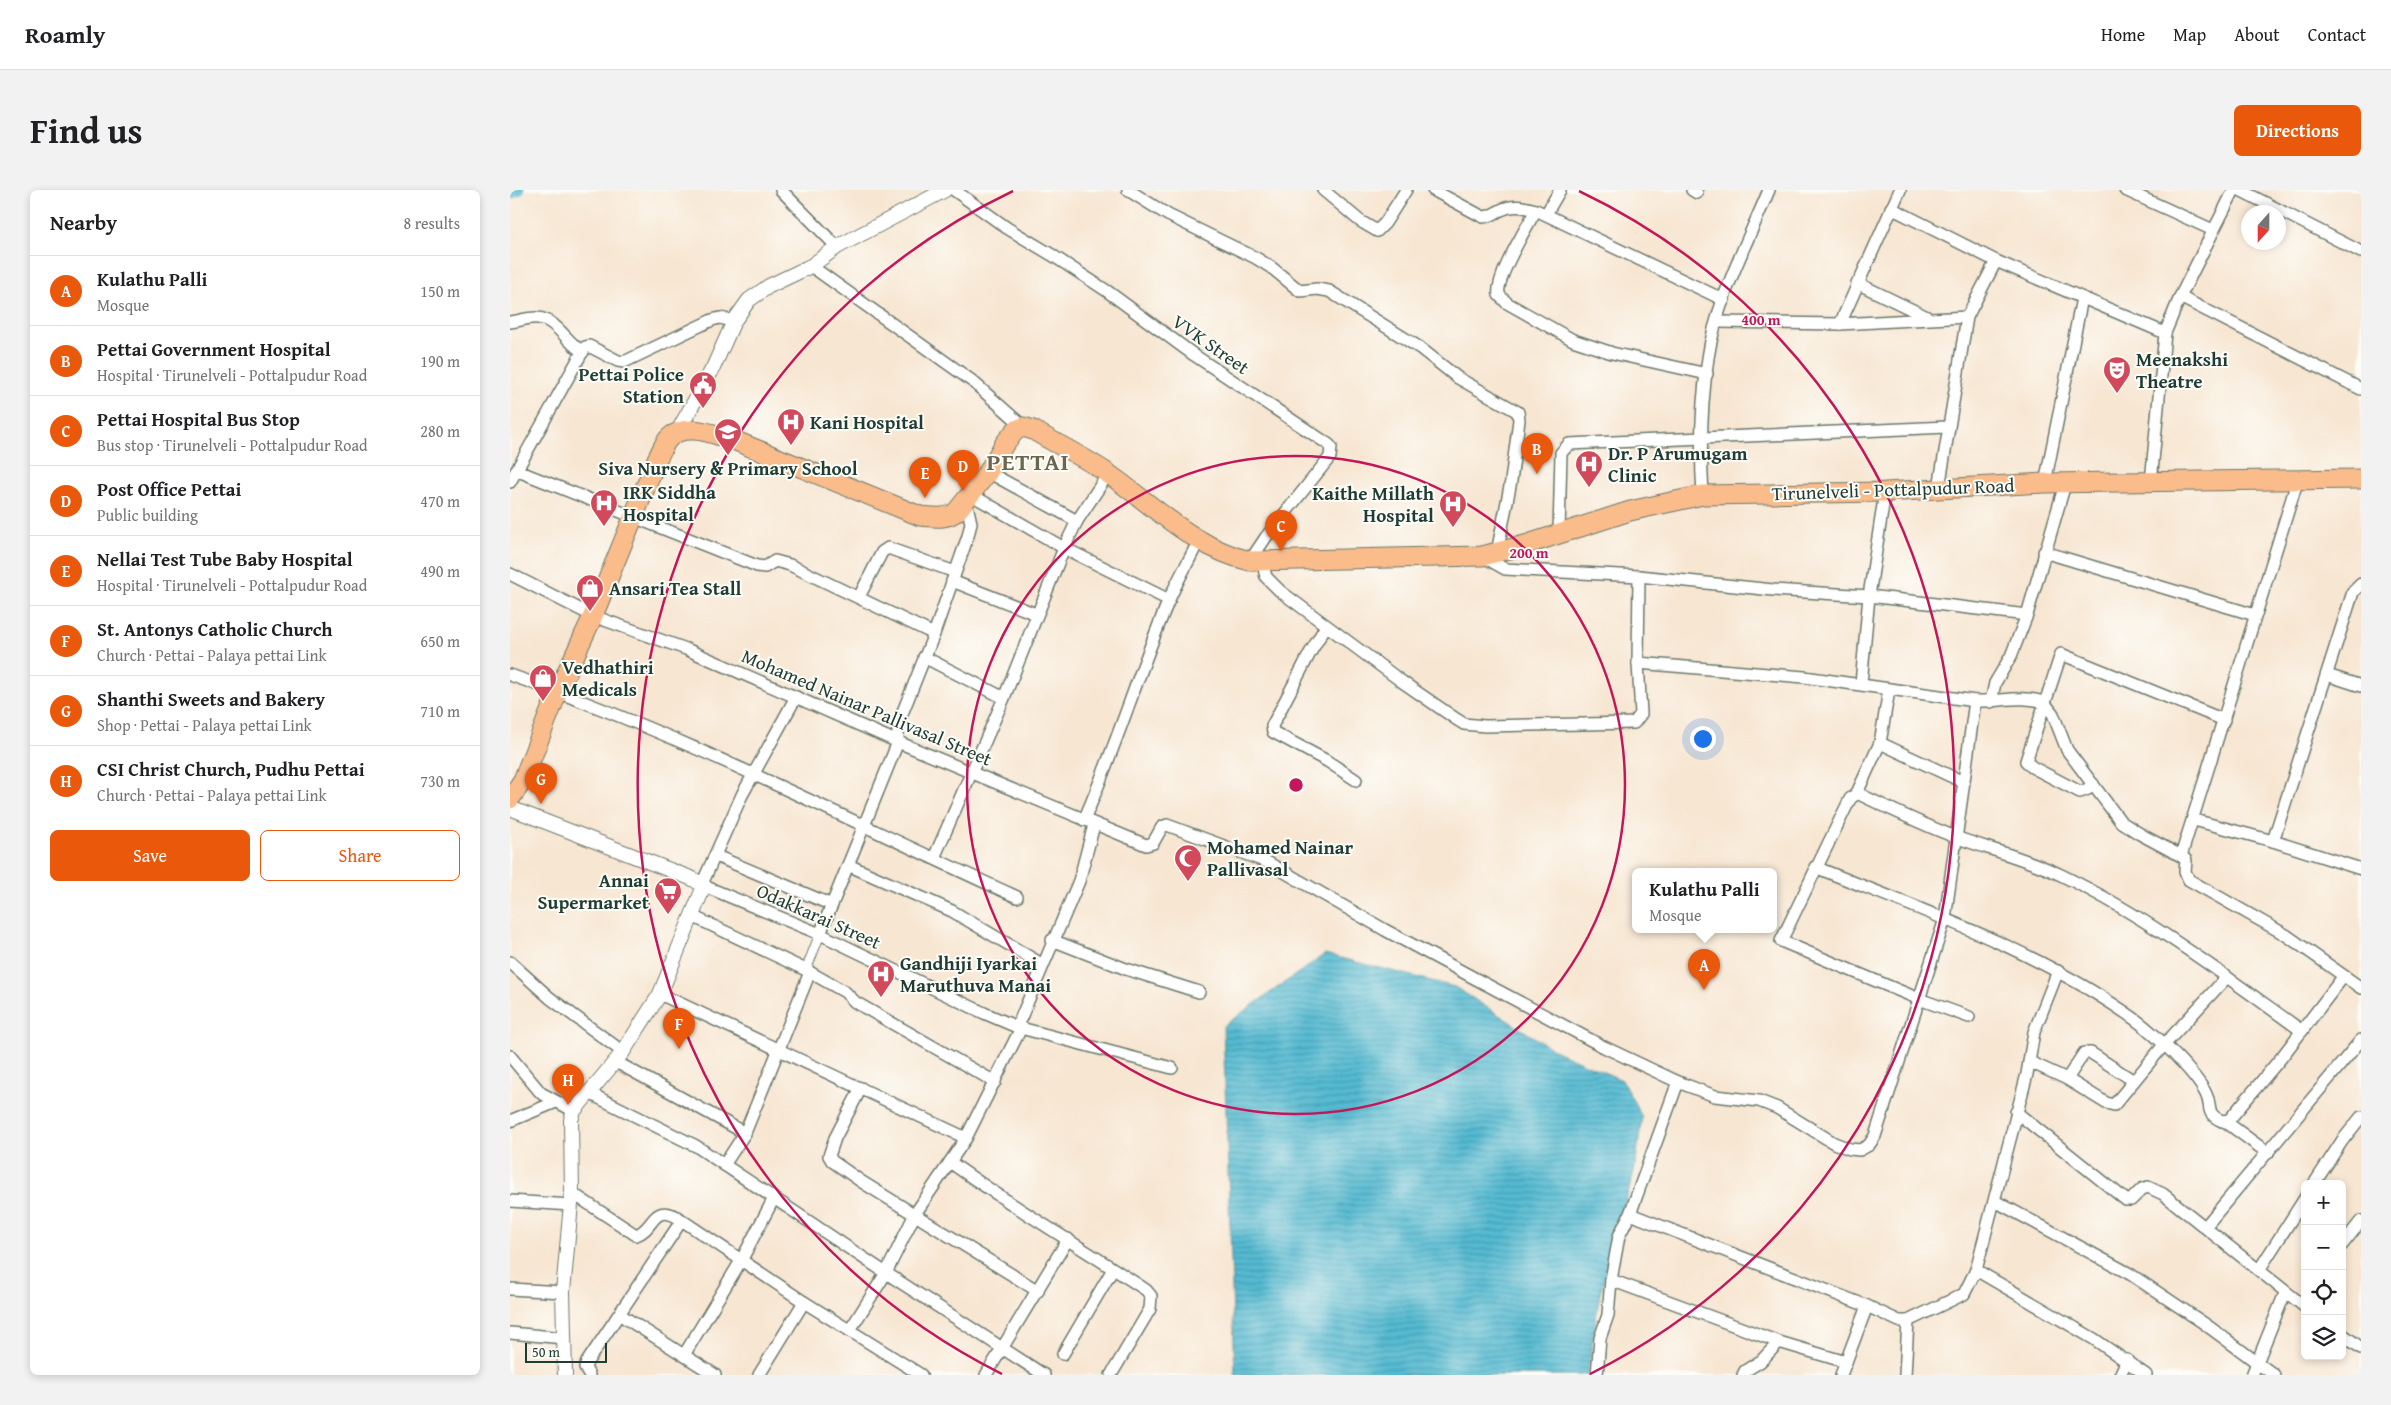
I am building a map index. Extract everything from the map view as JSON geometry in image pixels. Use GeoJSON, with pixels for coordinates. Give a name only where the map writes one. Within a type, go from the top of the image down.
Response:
{"type":"FeatureCollection","features":[{"type":"Feature","properties":{"kind":"main road","name":"Tirunelveli - Pottalpudur Road"},"geometry":{"type":"LineString","coordinates":[[1024,427],[1033,430],[1108,474],[1199,540],[1232,557],[1256,560],[1489,554],[1630,511],[1703,496],[1885,492],[2045,483],[2361,480]]}},
{"type":"Feature","properties":{"kind":"main road"},"geometry":{"type":"LineString","coordinates":[[510,799],[523,780],[558,691],[593,616],[657,459],[669,438],[678,431],[699,430],[731,439],[920,516],[937,518],[952,516],[988,472],[1005,443],[1016,430],[1024,427]]}},
{"type":"Feature","properties":{"kind":"street"},"geometry":{"type":"LineString","coordinates":[[781,190],[837,246]]}},
{"type":"Feature","properties":{"kind":"street"},"geometry":{"type":"LineString","coordinates":[[678,431],[713,368],[734,321],[749,300],[756,294],[811,266],[837,246],[945,190]]}},
{"type":"Feature","properties":{"kind":"street","name":"VVK Street"},"geometry":{"type":"LineString","coordinates":[[954,190],[1007,228],[1107,291],[1202,360],[1331,447],[1330,457],[1266,537],[1256,560]]}},
{"type":"Feature","properties":{"kind":"street"},"geometry":{"type":"LineString","coordinates":[[1128,190],[1168,215],[1256,258],[1300,292],[1326,290],[1340,297],[1420,348],[1458,378],[1518,412],[1519,420],[1513,473],[1489,554],[1505,569],[1639,576],[1773,590],[1869,596],[2027,615]]}},
{"type":"Feature","properties":{"kind":"street"},"geometry":{"type":"LineString","coordinates":[[1323,190],[1360,222],[1377,231],[1385,223],[1406,190]]}},
{"type":"Feature","properties":{"kind":"street"},"geometry":{"type":"LineString","coordinates":[[1433,190],[1483,217],[1489,217],[1499,211],[1515,206],[1541,212],[1724,300]]}},
{"type":"Feature","properties":{"kind":"street"},"geometry":{"type":"LineString","coordinates":[[1560,190],[1541,212],[1508,261],[1499,287],[1499,295],[1506,303],[1574,340],[1612,354],[1707,374]]}},
{"type":"Feature","properties":{"kind":"street"},"geometry":{"type":"LineString","coordinates":[[1703,496],[1701,437],[1708,358],[1724,300],[1769,190]]}},
{"type":"Feature","properties":{"kind":"street"},"geometry":{"type":"LineString","coordinates":[[1840,324],[1900,190]]}},
{"type":"Feature","properties":{"kind":"street"},"geometry":{"type":"LineString","coordinates":[[2125,190],[2213,230]]}},
{"type":"Feature","properties":{"kind":"street"},"geometry":{"type":"LineString","coordinates":[[2151,482],[2165,333],[2180,297],[2234,190]]}},
{"type":"Feature","properties":{"kind":"street"},"geometry":{"type":"LineString","coordinates":[[2240,190],[2361,252]]}},
{"type":"Feature","properties":{"kind":"street"},"geometry":{"type":"LineString","coordinates":[[1891,208],[1996,261],[2165,333]]}},
{"type":"Feature","properties":{"kind":"street"},"geometry":{"type":"LineString","coordinates":[[1939,488],[1947,427],[1968,317],[1996,261]]}},
{"type":"Feature","properties":{"kind":"street"},"geometry":{"type":"LineString","coordinates":[[811,266],[972,381],[1024,427]]}},
{"type":"Feature","properties":{"kind":"street"},"geometry":{"type":"LineString","coordinates":[[1857,283],[1929,318]]}},
{"type":"Feature","properties":{"kind":"street"},"geometry":{"type":"LineString","coordinates":[[2180,297],[2361,388]]}},
{"type":"Feature","properties":{"kind":"street"},"geometry":{"type":"LineString","coordinates":[[2045,483],[2082,298]]}},
{"type":"Feature","properties":{"kind":"street"},"geometry":{"type":"LineString","coordinates":[[1718,322],[1840,324],[1968,317]]}},
{"type":"Feature","properties":{"kind":"street"},"geometry":{"type":"LineString","coordinates":[[510,322],[539,318],[546,320],[573,346],[583,352]]}},
{"type":"Feature","properties":{"kind":"street"},"geometry":{"type":"LineString","coordinates":[[734,321],[720,318],[712,320],[624,362],[618,361],[589,346],[585,347],[513,477],[634,517],[757,566],[765,567],[775,561],[785,563],[934,634]]}},
{"type":"Feature","properties":{"kind":"street"},"geometry":{"type":"LineString","coordinates":[[1558,533],[1560,461],[1564,447],[1577,443],[1947,427]]}},
{"type":"Feature","properties":{"kind":"street"},"geometry":{"type":"LineString","coordinates":[[988,472],[1077,521]]}},
{"type":"Feature","properties":{"kind":"street"},"geometry":{"type":"LineString","coordinates":[[934,858],[1004,698],[1064,548],[1077,521],[1108,474]]}},
{"type":"Feature","properties":{"kind":"street"},"geometry":{"type":"LineString","coordinates":[[2181,856],[2194,820],[2297,482]]}},
{"type":"Feature","properties":{"kind":"street"},"geometry":{"type":"LineString","coordinates":[[1992,702],[1995,684],[2011,656],[2027,615],[2065,484]]}},
{"type":"Feature","properties":{"kind":"street"},"geometry":{"type":"LineString","coordinates":[[1860,684],[1869,596],[1885,492]]}},
{"type":"Feature","properties":{"kind":"street"},"geometry":{"type":"LineString","coordinates":[[968,498],[1169,600]]}},
{"type":"Feature","properties":{"kind":"street"},"geometry":{"type":"LineString","coordinates":[[724,1165],[745,1133],[779,1048],[820,934],[898,742],[898,724],[934,634],[970,530],[968,498]]}},
{"type":"Feature","properties":{"kind":"street"},"geometry":{"type":"LineString","coordinates":[[850,1330],[886,1273],[915,1214],[966,1138],[995,1082],[1019,1027],[1052,940],[1079,880],[1089,822],[1138,679],[1169,600],[1199,540]]}},
{"type":"Feature","properties":{"kind":"street"},"geometry":{"type":"LineString","coordinates":[[859,597],[882,552],[888,548],[1036,614]]}},
{"type":"Feature","properties":{"kind":"street"},"geometry":{"type":"LineString","coordinates":[[2044,552],[2255,615]]}},
{"type":"Feature","properties":{"kind":"street"},"geometry":{"type":"LineString","coordinates":[[1256,560],[1270,582],[1326,626],[1456,719],[1472,726],[1634,723],[1641,714],[1638,663],[1639,576]]}},
{"type":"Feature","properties":{"kind":"street","name":"Mohamed Nainar Pallivasal Street"},"geometry":{"type":"LineString","coordinates":[[510,574],[593,616],[686,649],[898,742],[972,771],[1146,845],[1153,843],[1162,827],[1167,826],[1233,848],[1276,868],[1385,930],[1604,1047],[1678,1082]]}},
{"type":"Feature","properties":{"kind":"street"},"geometry":{"type":"LineString","coordinates":[[2273,841],[2353,592],[2361,584]]}},
{"type":"Feature","properties":{"kind":"street"},"geometry":{"type":"LineString","coordinates":[[1326,626],[1272,726],[1273,732],[1327,761],[1356,780]]}},
{"type":"Feature","properties":{"kind":"street"},"geometry":{"type":"LineString","coordinates":[[2093,784],[2085,791],[2076,790],[2032,767],[2026,761],[2061,654],[2224,720]]}},
{"type":"Feature","properties":{"kind":"street"},"geometry":{"type":"LineString","coordinates":[[924,657],[1004,698]]}},
{"type":"Feature","properties":{"kind":"street"},"geometry":{"type":"LineString","coordinates":[[1638,663],[1804,677],[1975,701],[1992,702],[2017,698],[2044,702],[2052,714],[2067,750],[2121,822],[2186,860],[2185,872],[2189,880],[2286,935],[2361,988]]}},
{"type":"Feature","properties":{"kind":"street"},"geometry":{"type":"LineString","coordinates":[[510,675],[558,691],[754,773],[1017,897]]}},
{"type":"Feature","properties":{"kind":"street"},"geometry":{"type":"LineString","coordinates":[[2327,675],[2361,686]]}},
{"type":"Feature","properties":{"kind":"street"},"geometry":{"type":"LineString","coordinates":[[1889,690],[1880,743],[1857,793],[1850,799],[1815,867],[1781,941],[1919,999],[1969,1017]]}},
{"type":"Feature","properties":{"kind":"street"},"geometry":{"type":"LineString","coordinates":[[565,1375],[562,1292],[571,1199],[569,1128],[574,1111],[619,1057],[660,994],[703,885],[742,796],[796,697]]}},
{"type":"Feature","properties":{"kind":"street"},"geometry":{"type":"LineString","coordinates":[[1597,1375],[1600,1338],[1608,1314],[1611,1280],[1619,1236],[1630,1214],[1678,1082],[1715,1096],[1759,1101],[1778,1108],[1834,1144],[1860,1150],[1869,1145],[1874,1136],[1945,919],[1957,837],[1962,782],[1975,701]]}},
{"type":"Feature","properties":{"kind":"street"},"geometry":{"type":"LineString","coordinates":[[1880,743],[1962,782]]}},
{"type":"Feature","properties":{"kind":"street"},"geometry":{"type":"LineString","coordinates":[[1857,793],[1957,837],[2059,874],[2108,899],[2197,954],[2302,1031]]}},
{"type":"Feature","properties":{"kind":"street"},"geometry":{"type":"LineString","coordinates":[[510,808],[703,885]]}},
{"type":"Feature","properties":{"kind":"street"},"geometry":{"type":"LineString","coordinates":[[2194,820],[2273,841],[2361,869]]}},
{"type":"Feature","properties":{"kind":"street"},"geometry":{"type":"LineString","coordinates":[[716,856],[832,905]]}},
{"type":"Feature","properties":{"kind":"street"},"geometry":{"type":"LineString","coordinates":[[848,865],[952,911],[1042,965]]}},
{"type":"Feature","properties":{"kind":"street"},"geometry":{"type":"LineString","coordinates":[[1815,867],[1945,919],[2058,971],[2130,1017],[2185,1067],[2206,1094],[2208,1108],[2216,1119],[2226,1122],[2268,1154]]}},
{"type":"Feature","properties":{"kind":"street","name":"Odakkarai Street"},"geometry":{"type":"LineString","coordinates":[[703,885],[820,934],[976,1009],[1019,1027],[1172,1068]]}},
{"type":"Feature","properties":{"kind":"street"},"geometry":{"type":"LineString","coordinates":[[692,916],[808,971],[845,992],[855,1002],[995,1082]]}},
{"type":"Feature","properties":{"kind":"street"},"geometry":{"type":"LineString","coordinates":[[1052,940],[1110,963],[1199,992]]}},
{"type":"Feature","properties":{"kind":"street"},"geometry":{"type":"LineString","coordinates":[[510,962],[619,1057],[745,1133]]}},
{"type":"Feature","properties":{"kind":"street"},"geometry":{"type":"LineString","coordinates":[[1630,1214],[1867,1306],[1898,1321],[1908,1321],[1964,1294],[1976,1270],[1995,1200],[2030,1062],[2034,1032],[2058,971]]}},
{"type":"Feature","properties":{"kind":"street"},"geometry":{"type":"LineString","coordinates":[[2030,1062],[2067,1079],[2106,1103],[2114,1105],[2163,1046],[2227,977]]}},
{"type":"Feature","properties":{"kind":"street"},"geometry":{"type":"LineString","coordinates":[[2226,1122],[2302,1031],[2343,977]]}},
{"type":"Feature","properties":{"kind":"street"},"geometry":{"type":"LineString","coordinates":[[660,994],[779,1048],[966,1138]]}},
{"type":"Feature","properties":{"kind":"street"},"geometry":{"type":"LineString","coordinates":[[2205,1227],[2268,1154],[2361,1040]]}},
{"type":"Feature","properties":{"kind":"street"},"geometry":{"type":"LineString","coordinates":[[2067,1079],[2084,1053],[2091,1053],[2134,1081]]}},
{"type":"Feature","properties":{"kind":"street"},"geometry":{"type":"LineString","coordinates":[[510,1056],[541,1093],[574,1111]]}},
{"type":"Feature","properties":{"kind":"street"},"geometry":{"type":"LineString","coordinates":[[861,1088],[835,1138],[829,1156],[832,1161],[1038,1291]]}},
{"type":"Feature","properties":{"kind":"street"},"geometry":{"type":"LineString","coordinates":[[589,1093],[696,1146],[886,1273],[1044,1375]]}},
{"type":"Feature","properties":{"kind":"street"},"geometry":{"type":"LineString","coordinates":[[510,1120],[556,1102]]}},
{"type":"Feature","properties":{"kind":"street"},"geometry":{"type":"LineString","coordinates":[[2016,1112],[2119,1196],[2131,1200],[2142,1189],[2153,1188],[2205,1227],[2285,1293],[2301,1301]]}},
{"type":"Feature","properties":{"kind":"street"},"geometry":{"type":"LineString","coordinates":[[2317,1180],[2342,1141],[2361,1117]]}},
{"type":"Feature","properties":{"kind":"street"},"geometry":{"type":"LineString","coordinates":[[950,1162],[1005,1201],[1068,1239],[1146,1290],[1152,1296],[1150,1309],[1111,1375]]}},
{"type":"Feature","properties":{"kind":"street"},"geometry":{"type":"LineString","coordinates":[[684,1355],[742,1259],[774,1198]]}},
{"type":"Feature","properties":{"kind":"street"},"geometry":{"type":"LineString","coordinates":[[510,1201],[571,1199],[636,1235],[642,1232],[656,1215],[662,1213],[670,1214],[742,1259],[804,1302],[921,1375]]}},
{"type":"Feature","properties":{"kind":"street"},"geometry":{"type":"LineString","coordinates":[[1995,1200],[2130,1274],[2274,1375]]}},
{"type":"Feature","properties":{"kind":"street"},"geometry":{"type":"LineString","coordinates":[[2259,1270],[2301,1204]]}},
{"type":"Feature","properties":{"kind":"street"},"geometry":{"type":"LineString","coordinates":[[589,1375],[585,1368],[587,1362],[682,1220]]}},
{"type":"Feature","properties":{"kind":"street"},"geometry":{"type":"LineString","coordinates":[[2346,1240],[2361,1220]]}},
{"type":"Feature","properties":{"kind":"street"},"geometry":{"type":"LineString","coordinates":[[986,1375],[1068,1239]]}},
{"type":"Feature","properties":{"kind":"street"},"geometry":{"type":"LineString","coordinates":[[1063,1354],[1113,1269]]}},
{"type":"Feature","properties":{"kind":"street"},"geometry":{"type":"LineString","coordinates":[[1976,1270],[2127,1360],[2146,1375]]}},
{"type":"Feature","properties":{"kind":"street"},"geometry":{"type":"LineString","coordinates":[[1611,1280],[1779,1342],[1846,1362]]}},
{"type":"Feature","properties":{"kind":"street"},"geometry":{"type":"LineString","coordinates":[[510,1289],[562,1292]]}},
{"type":"Feature","properties":{"kind":"street"},"geometry":{"type":"LineString","coordinates":[[2252,1375],[2285,1293]]}},
{"type":"Feature","properties":{"kind":"street"},"geometry":{"type":"LineString","coordinates":[[759,1375],[804,1302]]}},
{"type":"Feature","properties":{"kind":"street"},"geometry":{"type":"LineString","coordinates":[[1841,1375],[1867,1306]]}},
{"type":"Feature","properties":{"kind":"street"},"geometry":{"type":"LineString","coordinates":[[619,1314],[715,1375]]}},
{"type":"Feature","properties":{"kind":"street"},"geometry":{"type":"LineString","coordinates":[[1905,1375],[1908,1321]]}},
{"type":"Feature","properties":{"kind":"street"},"geometry":{"type":"LineString","coordinates":[[510,1333],[564,1338]]}},
{"type":"Feature","properties":{"kind":"street"},"geometry":{"type":"LineString","coordinates":[[2346,1337],[2361,1348]]}},
{"type":"Feature","properties":{"kind":"street"},"geometry":{"type":"LineString","coordinates":[[1743,1375],[1745,1371],[1761,1362],[1779,1342]]}},
{"type":"Feature","properties":{"kind":"street"},"geometry":{"type":"LineString","coordinates":[[2120,1375],[2127,1360]]}},
{"type":"Feature","properties":{"kind":"water"},"geometry":{"type":"Polygon","coordinates":[[[1325,954],[1455,987],[1556,1051],[1622,1080],[1642,1117],[1635,1168],[1600,1294],[1587,1375],[1235,1375],[1223,1026],[1325,954]]]}},
{"type":"Feature","properties":{"kind":"waterway"},"geometry":{"type":"LineString","coordinates":[[510,194],[519,190]]}},
{"type":"Feature","properties":{"kind":"place","name":"Meenakshi Theatre"},"geometry":{"type":"Point","coordinates":[2117,394]}},
{"type":"Feature","properties":{"kind":"place","name":"Pettai Police Station"},"geometry":{"type":"Point","coordinates":[703,409]}},
{"type":"Feature","properties":{"kind":"place","name":"Kani Hospital"},"geometry":{"type":"Point","coordinates":[791,446]}},
{"type":"Feature","properties":{"kind":"place","name":"Siva Nursery & Primary School"},"geometry":{"type":"Point","coordinates":[728,456]}},
{"type":"Feature","properties":{"kind":"place","name":"Pettai Government Hospital"},"geometry":{"type":"Point","coordinates":[1537,474]}},
{"type":"Feature","properties":{"kind":"place","name":"Dr. P Arumugam Clinic"},"geometry":{"type":"Point","coordinates":[1589,488]}},
{"type":"Feature","properties":{"kind":"place","name":"Post Office Pettai"},"geometry":{"type":"Point","coordinates":[963,491]}},
{"type":"Feature","properties":{"kind":"place","name":"Nellai Test Tube Baby Hospital"},"geometry":{"type":"Point","coordinates":[925,498]}},
{"type":"Feature","properties":{"kind":"place","name":"IRK Siddha Hospital"},"geometry":{"type":"Point","coordinates":[604,527]}},
{"type":"Feature","properties":{"kind":"place","name":"Kaithe Millath Hospital"},"geometry":{"type":"Point","coordinates":[1453,528]}},
{"type":"Feature","properties":{"kind":"place","name":"Pettai Hospital Bus Stop"},"geometry":{"type":"Point","coordinates":[1281,551]}},
{"type":"Feature","properties":{"kind":"place","name":"Ansari Tea Stall"},"geometry":{"type":"Point","coordinates":[590,612]}},
{"type":"Feature","properties":{"kind":"place","name":"Vedhathiri Medicals"},"geometry":{"type":"Point","coordinates":[543,702]}},
{"type":"Feature","properties":{"kind":"place","name":"Shanthi Sweets and Bakery"},"geometry":{"type":"Point","coordinates":[541,804]}},
{"type":"Feature","properties":{"kind":"place","name":"Mohamed Nainar Pallivasal"},"geometry":{"type":"Point","coordinates":[1188,882]}},
{"type":"Feature","properties":{"kind":"place","name":"Annai Supermarket"},"geometry":{"type":"Point","coordinates":[668,915]}},
{"type":"Feature","properties":{"kind":"place","name":"Kulathu Palli"},"geometry":{"type":"Point","coordinates":[1704,990]}},
{"type":"Feature","properties":{"kind":"place","name":"Gandhiji Iyarkai Maruthuva Manai"},"geometry":{"type":"Point","coordinates":[881,998]}},
{"type":"Feature","properties":{"kind":"place","name":"St. Antonys Catholic Church"},"geometry":{"type":"Point","coordinates":[679,1049]}},
{"type":"Feature","properties":{"kind":"place","name":"CSI Christ Church, Pudhu Pettai"},"geometry":{"type":"Point","coordinates":[568,1105]}},
{"type":"Feature","properties":{"kind":"district","name":"PETTAI"},"geometry":{"type":"Point","coordinates":[1028,461]}}]}
